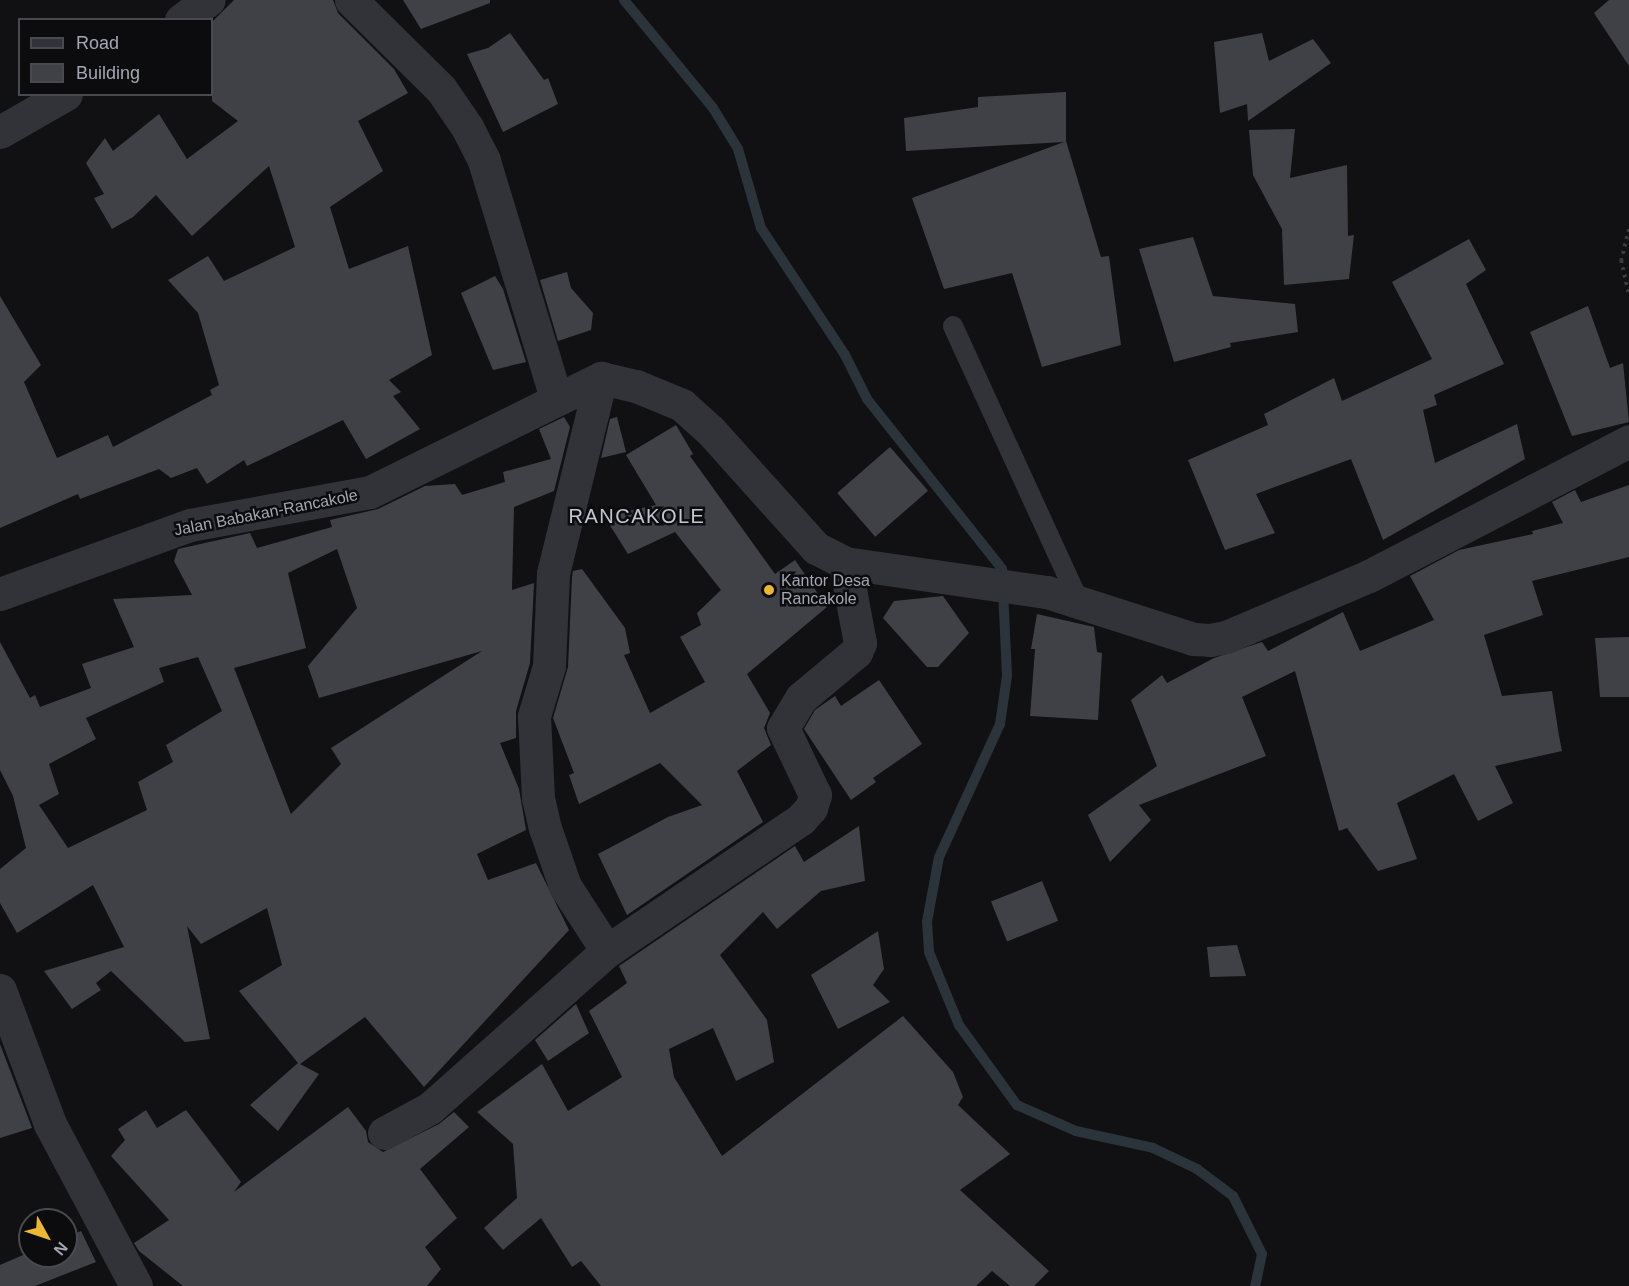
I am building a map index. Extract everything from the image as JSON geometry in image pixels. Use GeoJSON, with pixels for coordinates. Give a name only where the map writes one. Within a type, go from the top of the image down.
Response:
{"type":"FeatureCollection","features":[{"type":"Feature","properties":{"kind":"street"},"geometry":{"type":"LineString","coordinates":[[184,18],[209,0]]}},
{"type":"Feature","properties":{"kind":"street"},"geometry":{"type":"LineString","coordinates":[[351,0],[441,89],[467,127],[484,161],[556,398]]}},
{"type":"Feature","properties":{"kind":"street"},"geometry":{"type":"LineString","coordinates":[[0,132],[63,96]]}},
{"type":"Feature","properties":{"kind":"street"},"geometry":{"type":"LineString","coordinates":[[607,951],[565,886],[545,828],[538,798],[534,716],[549,666],[552,574],[601,378],[636,386],[682,405],[710,430],[816,548],[845,563],[1047,592],[1193,639],[1226,637],[1369,576],[1629,441]]}},
{"type":"Feature","properties":{"kind":"street","name":"Jalan Babakan-Rancakole"},"geometry":{"type":"LineString","coordinates":[[0,594],[190,525],[370,492],[556,398],[601,378]]}},
{"type":"Feature","properties":{"kind":"street"},"geometry":{"type":"LineString","coordinates":[[384,1133],[430,1108],[607,951],[801,819],[811,808],[815,795],[783,728],[801,698],[856,652],[860,644],[845,563]]}},
{"type":"Feature","properties":{"kind":"street"},"geometry":{"type":"LineString","coordinates":[[0,990],[50,1124],[136,1286]]}},
{"type":"Feature","properties":{"kind":"lane"},"geometry":{"type":"LineString","coordinates":[[952,326],[1079,601]]}},
{"type":"Feature","properties":{"kind":"path"},"geometry":{"type":"LineString","coordinates":[[1629,229],[1621,260],[1629,294]]}},
{"type":"Feature","properties":{"kind":"building"},"geometry":{"type":"Polygon","coordinates":[[[234,0],[333,0],[338,13],[394,69],[408,93],[358,121],[383,171],[330,207],[349,269],[408,246],[432,355],[389,380],[401,392],[393,396],[420,429],[366,459],[343,420],[247,466],[244,460],[207,484],[197,468],[171,478],[159,469],[80,499],[78,494],[0,528],[0,296],[41,365],[24,382],[57,458],[108,435],[113,447],[212,395],[210,390],[219,385],[198,313],[168,280],[208,256],[224,281],[295,247],[269,166],[192,236],[156,195],[133,217],[112,229],[94,198],[104,194],[86,163],[105,138],[113,151],[159,114],[187,159],[238,121],[212,101],[213,21],[234,0]]]}},
{"type":"Feature","properties":{"kind":"building"},"geometry":{"type":"Polygon","coordinates":[[[403,0],[490,0],[490,3],[421,29],[403,0]]]}},
{"type":"Feature","properties":{"kind":"building"},"geometry":{"type":"Polygon","coordinates":[[[1609,0],[1629,0],[1629,66],[1594,13],[1609,0]]]}},
{"type":"Feature","properties":{"kind":"building"},"geometry":{"type":"Polygon","coordinates":[[[510,33],[544,80],[548,78],[558,104],[503,132],[467,54],[488,48],[510,33]]]}},
{"type":"Feature","properties":{"kind":"building"},"geometry":{"type":"Polygon","coordinates":[[[1262,33],[1269,61],[1313,39],[1331,63],[1248,121],[1247,104],[1220,113],[1214,42],[1262,33]]]}},
{"type":"Feature","properties":{"kind":"building"},"geometry":{"type":"Polygon","coordinates":[[[1066,92],[1066,141],[1101,257],[1109,256],[1121,345],[1042,367],[1012,273],[944,289],[912,198],[1064,142],[906,151],[904,118],[978,107],[978,97],[1066,92]]]}},
{"type":"Feature","properties":{"kind":"building"},"geometry":{"type":"Polygon","coordinates":[[[1295,129],[1290,178],[1347,165],[1348,236],[1354,235],[1349,279],[1284,285],[1282,229],[1253,175],[1249,130],[1295,129]]]}},
{"type":"Feature","properties":{"kind":"building"},"geometry":{"type":"Polygon","coordinates":[[[1193,237],[1213,296],[1295,304],[1298,332],[1230,343],[1231,347],[1174,362],[1139,249],[1193,237]]]}},
{"type":"Feature","properties":{"kind":"building"},"geometry":{"type":"Polygon","coordinates":[[[1469,239],[1486,270],[1466,284],[1504,364],[1434,395],[1437,405],[1423,410],[1435,463],[1517,424],[1525,459],[1383,540],[1351,459],[1256,494],[1275,533],[1225,550],[1188,460],[1268,425],[1264,414],[1334,378],[1342,401],[1432,359],[1392,282],[1469,239]]]}},
{"type":"Feature","properties":{"kind":"building"},"geometry":{"type":"Polygon","coordinates":[[[567,272],[571,288],[593,313],[591,330],[558,341],[540,280],[567,272]]]}},
{"type":"Feature","properties":{"kind":"building"},"geometry":{"type":"Polygon","coordinates":[[[495,276],[503,289],[526,362],[493,370],[461,293],[495,276]]]}},
{"type":"Feature","properties":{"kind":"building"},"geometry":{"type":"Polygon","coordinates":[[[1588,306],[1610,368],[1623,363],[1629,422],[1572,436],[1530,332],[1588,306]]]}},
{"type":"Feature","properties":{"kind":"building"},"geometry":{"type":"Polygon","coordinates":[[[564,417],[570,427],[554,491],[514,507],[512,590],[534,583],[530,663],[516,711],[516,738],[500,743],[519,789],[526,830],[477,854],[488,880],[536,863],[569,930],[424,1087],[365,1017],[300,1064],[319,1074],[278,1131],[250,1105],[298,1063],[239,991],[282,965],[267,908],[201,944],[187,926],[210,1039],[185,1042],[111,971],[96,983],[101,990],[72,1009],[44,971],[124,947],[93,885],[17,933],[0,903],[0,869],[26,848],[13,796],[0,770],[0,642],[30,698],[35,695],[40,707],[91,688],[82,664],[134,647],[113,599],[192,595],[174,561],[178,549],[250,533],[257,548],[332,527],[330,520],[378,509],[425,486],[455,484],[462,495],[505,482],[503,472],[551,459],[539,429],[564,417]],[[337,549],[288,573],[306,648],[234,668],[291,814],[341,764],[331,748],[482,651],[319,698],[308,666],[357,608],[337,549]],[[198,657],[159,668],[164,682],[86,718],[96,739],[49,764],[59,794],[39,805],[68,848],[147,810],[138,782],[173,762],[166,745],[222,711],[198,657]]]}},
{"type":"Feature","properties":{"kind":"building"},"geometry":{"type":"Polygon","coordinates":[[[617,417],[626,452],[601,458],[610,419],[617,417]]]}},
{"type":"Feature","properties":{"kind":"building"},"geometry":{"type":"Polygon","coordinates":[[[676,425],[693,454],[690,456],[775,574],[795,560],[827,607],[747,674],[770,713],[764,728],[771,745],[737,771],[763,822],[627,915],[598,854],[668,817],[702,805],[660,763],[579,804],[569,775],[574,773],[553,718],[568,667],[573,571],[582,569],[625,628],[630,653],[624,655],[650,713],[705,682],[680,637],[701,625],[697,613],[721,590],[675,532],[628,554],[604,516],[656,505],[626,455],[676,425]]]}},
{"type":"Feature","properties":{"kind":"building"},"geometry":{"type":"Polygon","coordinates":[[[890,447],[928,491],[875,537],[837,493],[890,447]]]}},
{"type":"Feature","properties":{"kind":"building"},"geometry":{"type":"Polygon","coordinates":[[[1629,485],[1629,557],[1532,581],[1543,615],[1484,635],[1502,696],[1552,691],[1562,751],[1495,766],[1513,803],[1478,821],[1454,774],[1397,803],[1417,859],[1378,871],[1347,828],[1339,831],[1295,671],[1242,697],[1266,756],[1139,805],[1151,820],[1110,862],[1088,815],[1157,766],[1131,700],[1162,675],[1167,683],[1214,658],[1262,642],[1268,651],[1343,612],[1360,651],[1434,620],[1410,576],[1459,550],[1533,534],[1532,531],[1563,523],[1552,502],[1575,490],[1581,502],[1629,485]]]}},
{"type":"Feature","properties":{"kind":"building"},"geometry":{"type":"Polygon","coordinates":[[[943,596],[969,633],[938,667],[927,667],[883,618],[894,601],[943,596]]]}},
{"type":"Feature","properties":{"kind":"building"},"geometry":{"type":"Polygon","coordinates":[[[1037,614],[1094,627],[1097,652],[1102,653],[1098,720],[1030,716],[1035,649],[1031,649],[1037,614]]]}},
{"type":"Feature","properties":{"kind":"building"},"geometry":{"type":"Polygon","coordinates":[[[1629,637],[1629,697],[1600,697],[1595,638],[1629,637]]]}},
{"type":"Feature","properties":{"kind":"building"},"geometry":{"type":"Polygon","coordinates":[[[879,680],[922,744],[873,778],[876,782],[851,800],[804,729],[815,710],[835,696],[841,706],[879,680]]]}},
{"type":"Feature","properties":{"kind":"building"},"geometry":{"type":"Polygon","coordinates":[[[859,826],[865,881],[821,891],[777,929],[763,912],[720,955],[767,1020],[774,1062],[736,1081],[713,1028],[669,1049],[674,1077],[722,1156],[903,1016],[953,1072],[963,1097],[958,1105],[1010,1154],[960,1190],[1049,1271],[1034,1286],[1010,1286],[992,1271],[976,1286],[601,1286],[581,1261],[572,1267],[541,1218],[503,1250],[484,1228],[517,1198],[513,1144],[477,1112],[542,1064],[568,1111],[622,1077],[589,1011],[627,983],[619,966],[795,846],[804,862],[859,826]]]}},
{"type":"Feature","properties":{"kind":"building"},"geometry":{"type":"Polygon","coordinates":[[[1042,881],[1058,921],[1007,941],[991,902],[1042,881]]]}},
{"type":"Feature","properties":{"kind":"building"},"geometry":{"type":"Polygon","coordinates":[[[878,931],[884,969],[873,985],[890,1002],[838,1029],[811,975],[878,931]]]}},
{"type":"Feature","properties":{"kind":"building"},"geometry":{"type":"Polygon","coordinates":[[[1237,945],[1246,976],[1210,977],[1207,947],[1237,945]]]}},
{"type":"Feature","properties":{"kind":"building"},"geometry":{"type":"Polygon","coordinates":[[[576,1004],[589,1033],[548,1061],[535,1040],[576,1004]]]}},
{"type":"Feature","properties":{"kind":"building"},"geometry":{"type":"Polygon","coordinates":[[[0,1044],[32,1128],[0,1138],[0,1044]]]}},
{"type":"Feature","properties":{"kind":"building"},"geometry":{"type":"Polygon","coordinates":[[[348,1107],[366,1131],[368,1142],[383,1152],[439,1124],[454,1112],[469,1127],[420,1169],[457,1218],[425,1247],[441,1269],[427,1286],[183,1286],[139,1251],[134,1243],[169,1220],[111,1156],[125,1140],[118,1129],[146,1110],[157,1128],[186,1110],[241,1182],[234,1192],[348,1107]]]}},
{"type":"Feature","properties":{"kind":"building"},"geometry":{"type":"Polygon","coordinates":[[[81,1231],[96,1262],[35,1286],[0,1286],[0,1265],[18,1257],[18,1268],[78,1268],[78,1232],[81,1231]]]}},
{"type":"Feature","properties":{"kind":"waterway"},"geometry":{"type":"LineString","coordinates":[[624,0],[713,108],[738,149],[761,228],[845,355],[867,399],[1002,569],[1007,676],[1000,724],[939,857],[927,922],[929,952],[959,1025],[1017,1105],[1076,1131],[1153,1148],[1197,1169],[1233,1196],[1262,1254],[1255,1286]]}},
{"type":"Feature","properties":{"kind":"place","name":"Kantor Desa Rancakole"},"geometry":{"type":"Point","coordinates":[769,590]}},
{"type":"Feature","properties":{"kind":"district","name":"RANCAKOLE"},"geometry":{"type":"Point","coordinates":[637,516]}}]}
